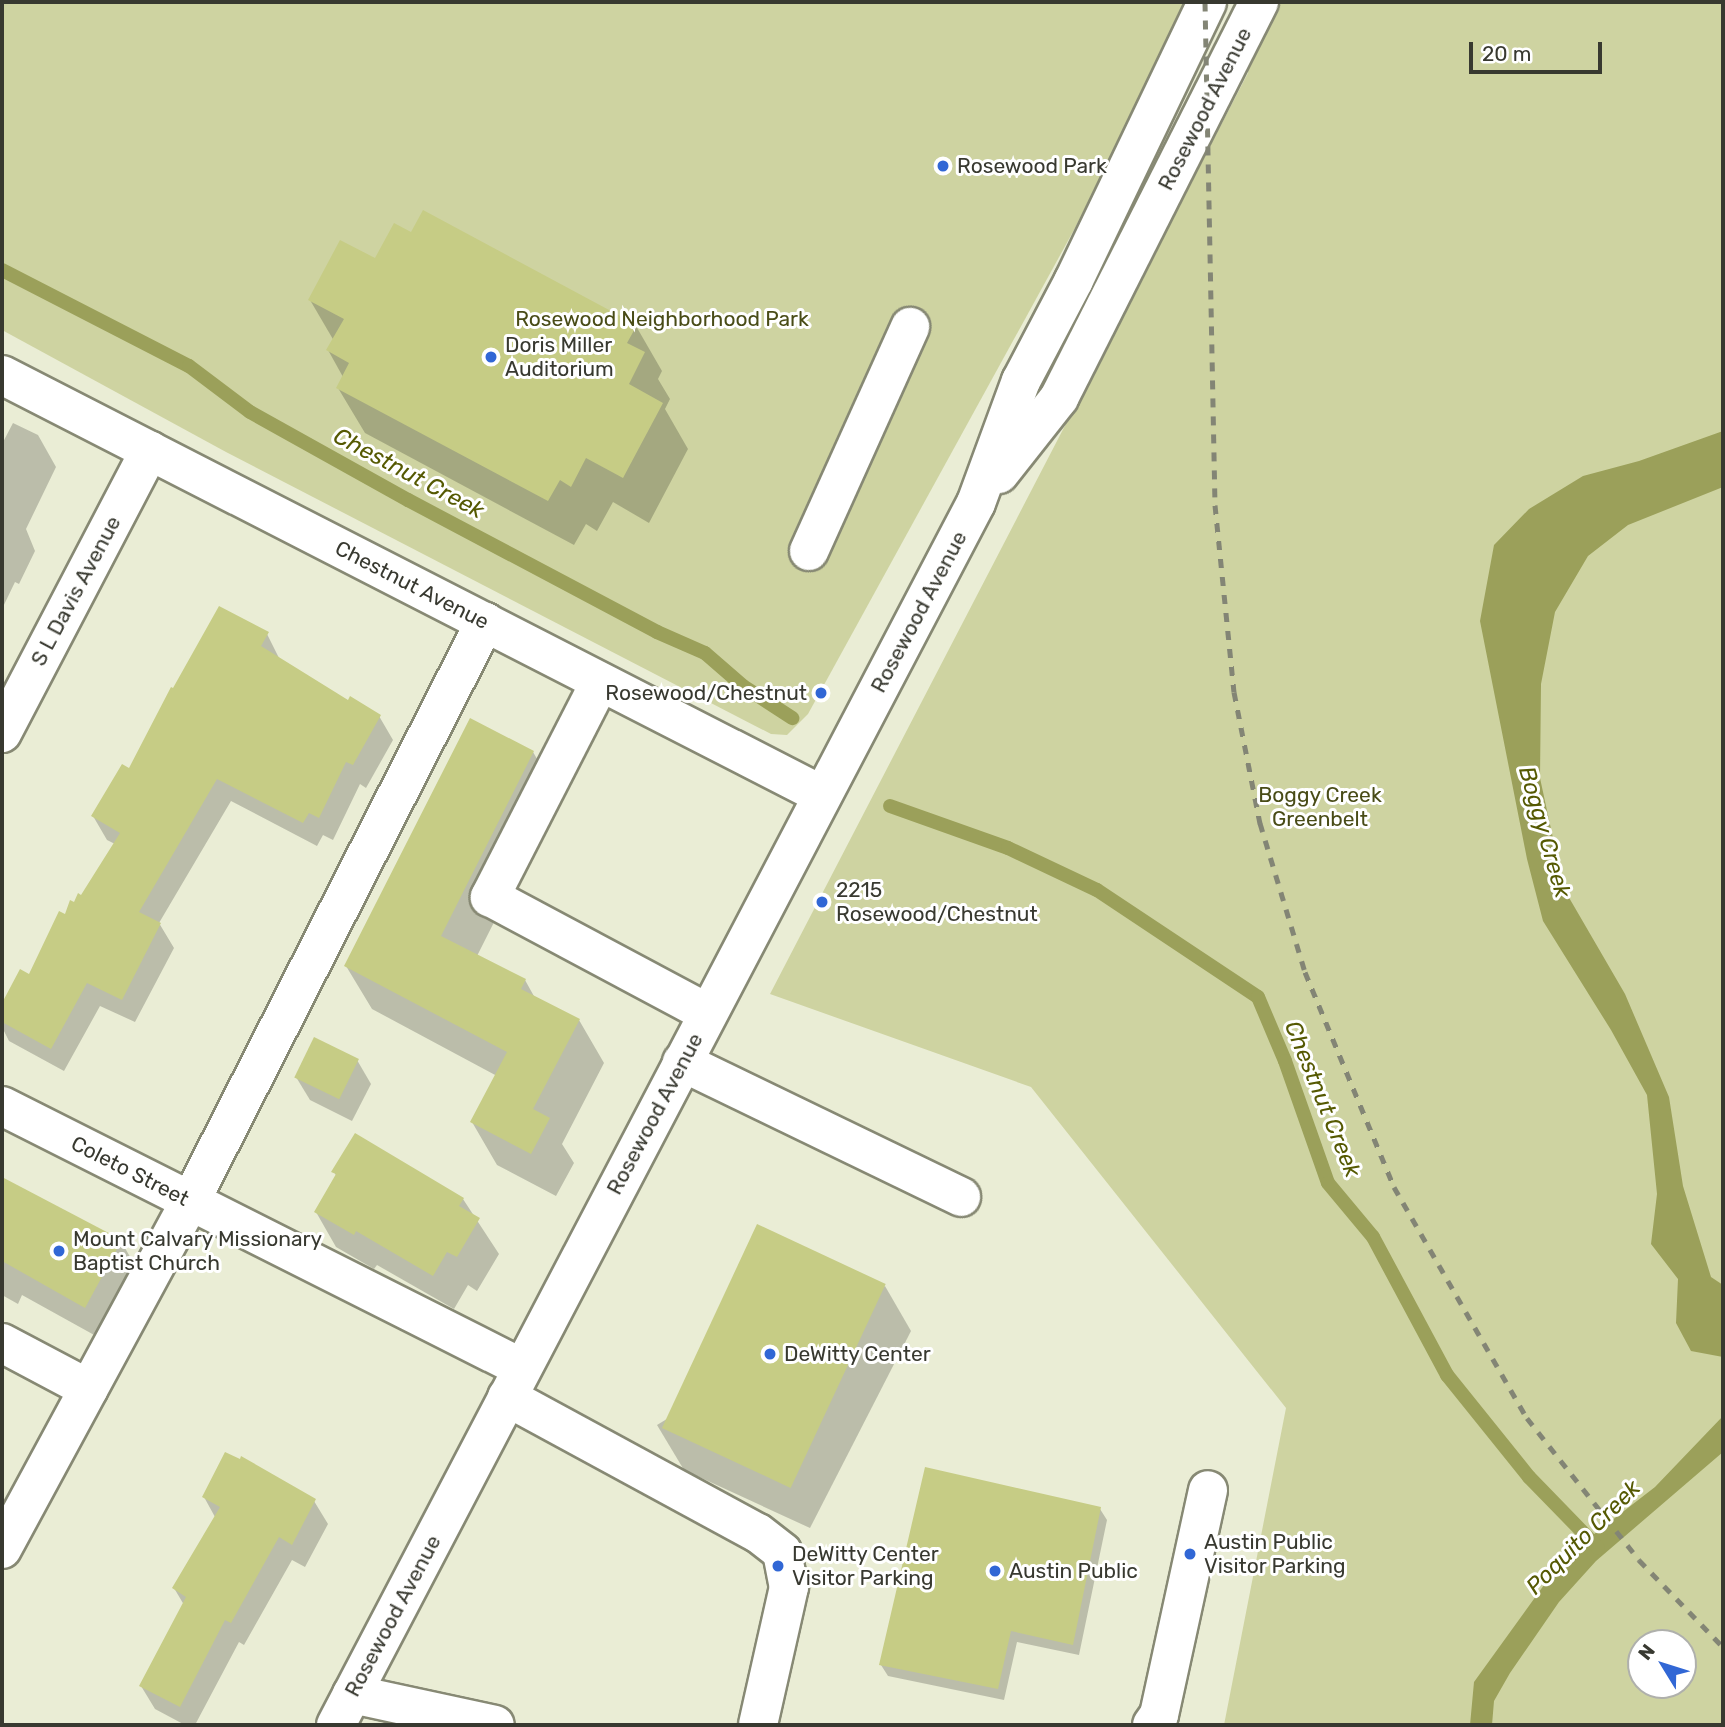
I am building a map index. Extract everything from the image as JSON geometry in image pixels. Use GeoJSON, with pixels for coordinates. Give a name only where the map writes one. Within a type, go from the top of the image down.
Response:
{"type":"FeatureCollection","features":[{"type":"Feature","properties":{"kind":"street","name":"Rosewood Avenue"},"geometry":{"type":"LineString","coordinates":[[344,1710],[976,503],[1021,381],[1074,280],[1207,2]]}},
{"type":"Feature","properties":{"kind":"street","name":"Rosewood Avenue"},"geometry":{"type":"LineString","coordinates":[[976,503],[1059,398],[1259,2]]}},
{"type":"Feature","properties":{"kind":"street"},"geometry":{"type":"LineString","coordinates":[[809,551],[910,327]]}},
{"type":"Feature","properties":{"kind":"street","name":"Chestnut Avenue"},"geometry":{"type":"LineString","coordinates":[[2,375],[822,795]]}},
{"type":"Feature","properties":{"kind":"street","name":"S L Davis Avenue"},"geometry":{"type":"LineString","coordinates":[[2,733],[150,450]]}},
{"type":"Feature","properties":{"kind":"street"},"geometry":{"type":"LineString","coordinates":[[2,1549],[190,1202],[485,622]]}},
{"type":"Feature","properties":{"kind":"street"},"geometry":{"type":"LineString","coordinates":[[600,682],[490,897],[708,1013]]}},
{"type":"Feature","properties":{"kind":"street"},"geometry":{"type":"LineString","coordinates":[[682,1062],[961,1197]]}},
{"type":"Feature","properties":{"kind":"street","name":"Coleto Street"},"geometry":{"type":"LineString","coordinates":[[2,1106],[190,1202],[514,1382],[758,1532],[782,1552],[789,1587],[758,1725]]}},
{"type":"Feature","properties":{"kind":"street"},"geometry":{"type":"LineString","coordinates":[[2,1343],[89,1389]]}},
{"type":"Feature","properties":{"kind":"street"},"geometry":{"type":"LineString","coordinates":[[1152,1725],[1159,1715],[1208,1490]]}},
{"type":"Feature","properties":{"kind":"street"},"geometry":{"type":"LineString","coordinates":[[344,1710],[495,1725]]}},
{"type":"Feature","properties":{"kind":"green space","name":"Rosewood Neighborhood Park"},"geometry":{"type":"Polygon","coordinates":[[[2,2],[1190,2],[1075,228],[808,714],[787,735],[771,734],[226,452],[2,330],[2,2]]]}},
{"type":"Feature","properties":{"kind":"green space","name":"Boggy Creek Greenbelt"},"geometry":{"type":"Polygon","coordinates":[[[1245,2],[1723,2],[1723,1725],[1224,1725],[1286,1408],[1031,1087],[770,994],[1248,73],[1245,2]]]}},
{"type":"Feature","properties":{"kind":"water","name":"Boggy Creek"},"geometry":{"type":"Polygon","coordinates":[[[1723,431],[1723,487],[1628,525],[1588,556],[1555,612],[1541,684],[1540,778],[1564,889],[1625,994],[1669,1097],[1683,1186],[1711,1277],[1723,1285],[1723,1357],[1691,1351],[1676,1323],[1678,1279],[1651,1244],[1657,1194],[1647,1095],[1611,1030],[1543,921],[1527,859],[1480,621],[1494,545],[1529,509],[1583,476],[1639,461],[1723,431]]]}},
{"type":"Feature","properties":{"kind":"water"},"geometry":{"type":"Polygon","coordinates":[[[1723,1416],[1723,1452],[1596,1561],[1559,1602],[1510,1673],[1494,1701],[1492,1725],[1470,1725],[1474,1682],[1549,1578],[1580,1545],[1655,1487],[1723,1416]]]}},
{"type":"Feature","properties":{"kind":"building","name":"Doris Miller Auditorium"},"geometry":{"type":"Polygon","coordinates":[[[423,210],[637,325],[627,343],[645,352],[629,384],[663,403],[623,478],[586,458],[571,487],[560,480],[548,501],[336,388],[349,363],[326,350],[344,319],[308,300],[340,240],[375,258],[394,223],[411,232],[423,210]]]}},
{"type":"Feature","properties":{"kind":"building"},"geometry":{"type":"Polygon","coordinates":[[[219,606],[269,632],[261,646],[348,700],[350,696],[381,715],[353,765],[346,762],[319,818],[309,813],[303,823],[217,779],[139,912],[161,923],[122,1000],[87,983],[51,1049],[2,1022],[2,1003],[20,969],[29,974],[59,911],[65,914],[70,900],[74,902],[78,893],[81,895],[120,833],[91,816],[122,764],[129,768],[171,687],[173,688],[219,606]]]}},
{"type":"Feature","properties":{"kind":"building"},"geometry":{"type":"Polygon","coordinates":[[[470,718],[534,751],[441,936],[526,979],[521,989],[580,1019],[533,1109],[550,1118],[531,1154],[470,1122],[507,1052],[344,966],[470,718]]]}},
{"type":"Feature","properties":{"kind":"building"},"geometry":{"type":"Polygon","coordinates":[[[314,1037],[359,1059],[339,1099],[294,1077],[314,1037]]]}},
{"type":"Feature","properties":{"kind":"building"},"geometry":{"type":"Polygon","coordinates":[[[355,1133],[464,1198],[459,1206],[480,1218],[457,1257],[447,1252],[433,1276],[356,1231],[354,1235],[314,1212],[336,1174],[331,1172],[355,1133]]]}},
{"type":"Feature","properties":{"kind":"building","name":"Mount Calvary Missionary Baptist Church"},"geometry":{"type":"Polygon","coordinates":[[[2,1177],[122,1240],[85,1308],[2,1261],[2,1177]]]}},
{"type":"Feature","properties":{"kind":"building","name":"DeWitty Center"},"geometry":{"type":"Polygon","coordinates":[[[757,1224],[886,1284],[791,1488],[662,1428],[757,1224]]]}},
{"type":"Feature","properties":{"kind":"building"},"geometry":{"type":"Polygon","coordinates":[[[225,1452],[240,1459],[241,1456],[316,1499],[292,1545],[279,1537],[231,1623],[225,1620],[180,1707],[139,1686],[186,1597],[172,1588],[220,1507],[202,1497],[225,1452]]]}},
{"type":"Feature","properties":{"kind":"building","name":"Austin Public"},"geometry":{"type":"Polygon","coordinates":[[[925,1467],[1101,1507],[1073,1645],[1011,1631],[998,1689],[879,1665],[925,1467]]]}},
{"type":"Feature","properties":{"kind":"waterway","name":"Chestnut Creek"},"geometry":{"type":"LineString","coordinates":[[2,270],[189,366],[250,412],[408,500],[657,632],[705,653],[743,686],[792,718]]}},
{"type":"Feature","properties":{"kind":"waterway","name":"Chestnut Creek"},"geometry":{"type":"LineString","coordinates":[[890,806],[1008,848],[1097,890],[1258,997],[1285,1061],[1328,1183],[1373,1237],[1447,1375],[1529,1477],[1598,1548]]}},
{"type":"Feature","properties":{"kind":"railway"},"geometry":{"type":"LineString","coordinates":[[1205,2],[1215,505],[1234,692],[1260,823],[1305,972],[1394,1187],[1527,1418],[1639,1560],[1723,1647]]}},
{"type":"Feature","properties":{"kind":"place","name":"Rosewood Park"},"geometry":{"type":"Point","coordinates":[943,166]}},
{"type":"Feature","properties":{"kind":"place","name":"Doris Miller Auditorium"},"geometry":{"type":"Point","coordinates":[491,357]}},
{"type":"Feature","properties":{"kind":"place","name":"Rosewood/Chestnut"},"geometry":{"type":"Point","coordinates":[821,693]}},
{"type":"Feature","properties":{"kind":"place","name":"2215 Rosewood/Chestnut"},"geometry":{"type":"Point","coordinates":[822,902]}},
{"type":"Feature","properties":{"kind":"place","name":"Mount Calvary Missionary Baptist Church"},"geometry":{"type":"Point","coordinates":[59,1251]}},
{"type":"Feature","properties":{"kind":"place","name":"DeWitty Center"},"geometry":{"type":"Point","coordinates":[770,1354]}},
{"type":"Feature","properties":{"kind":"place","name":"Austin Public Visitor Parking"},"geometry":{"type":"Point","coordinates":[1190,1554]}},
{"type":"Feature","properties":{"kind":"place","name":"DeWitty Center Visitor Parking"},"geometry":{"type":"Point","coordinates":[778,1566]}},
{"type":"Feature","properties":{"kind":"place","name":"Austin Public"},"geometry":{"type":"Point","coordinates":[995,1571]}},
{"type":"Feature","properties":{"kind":"water label","name":"Poquito Creek"},"geometry":{"type":"Point","coordinates":[1583,1537]}}]}
